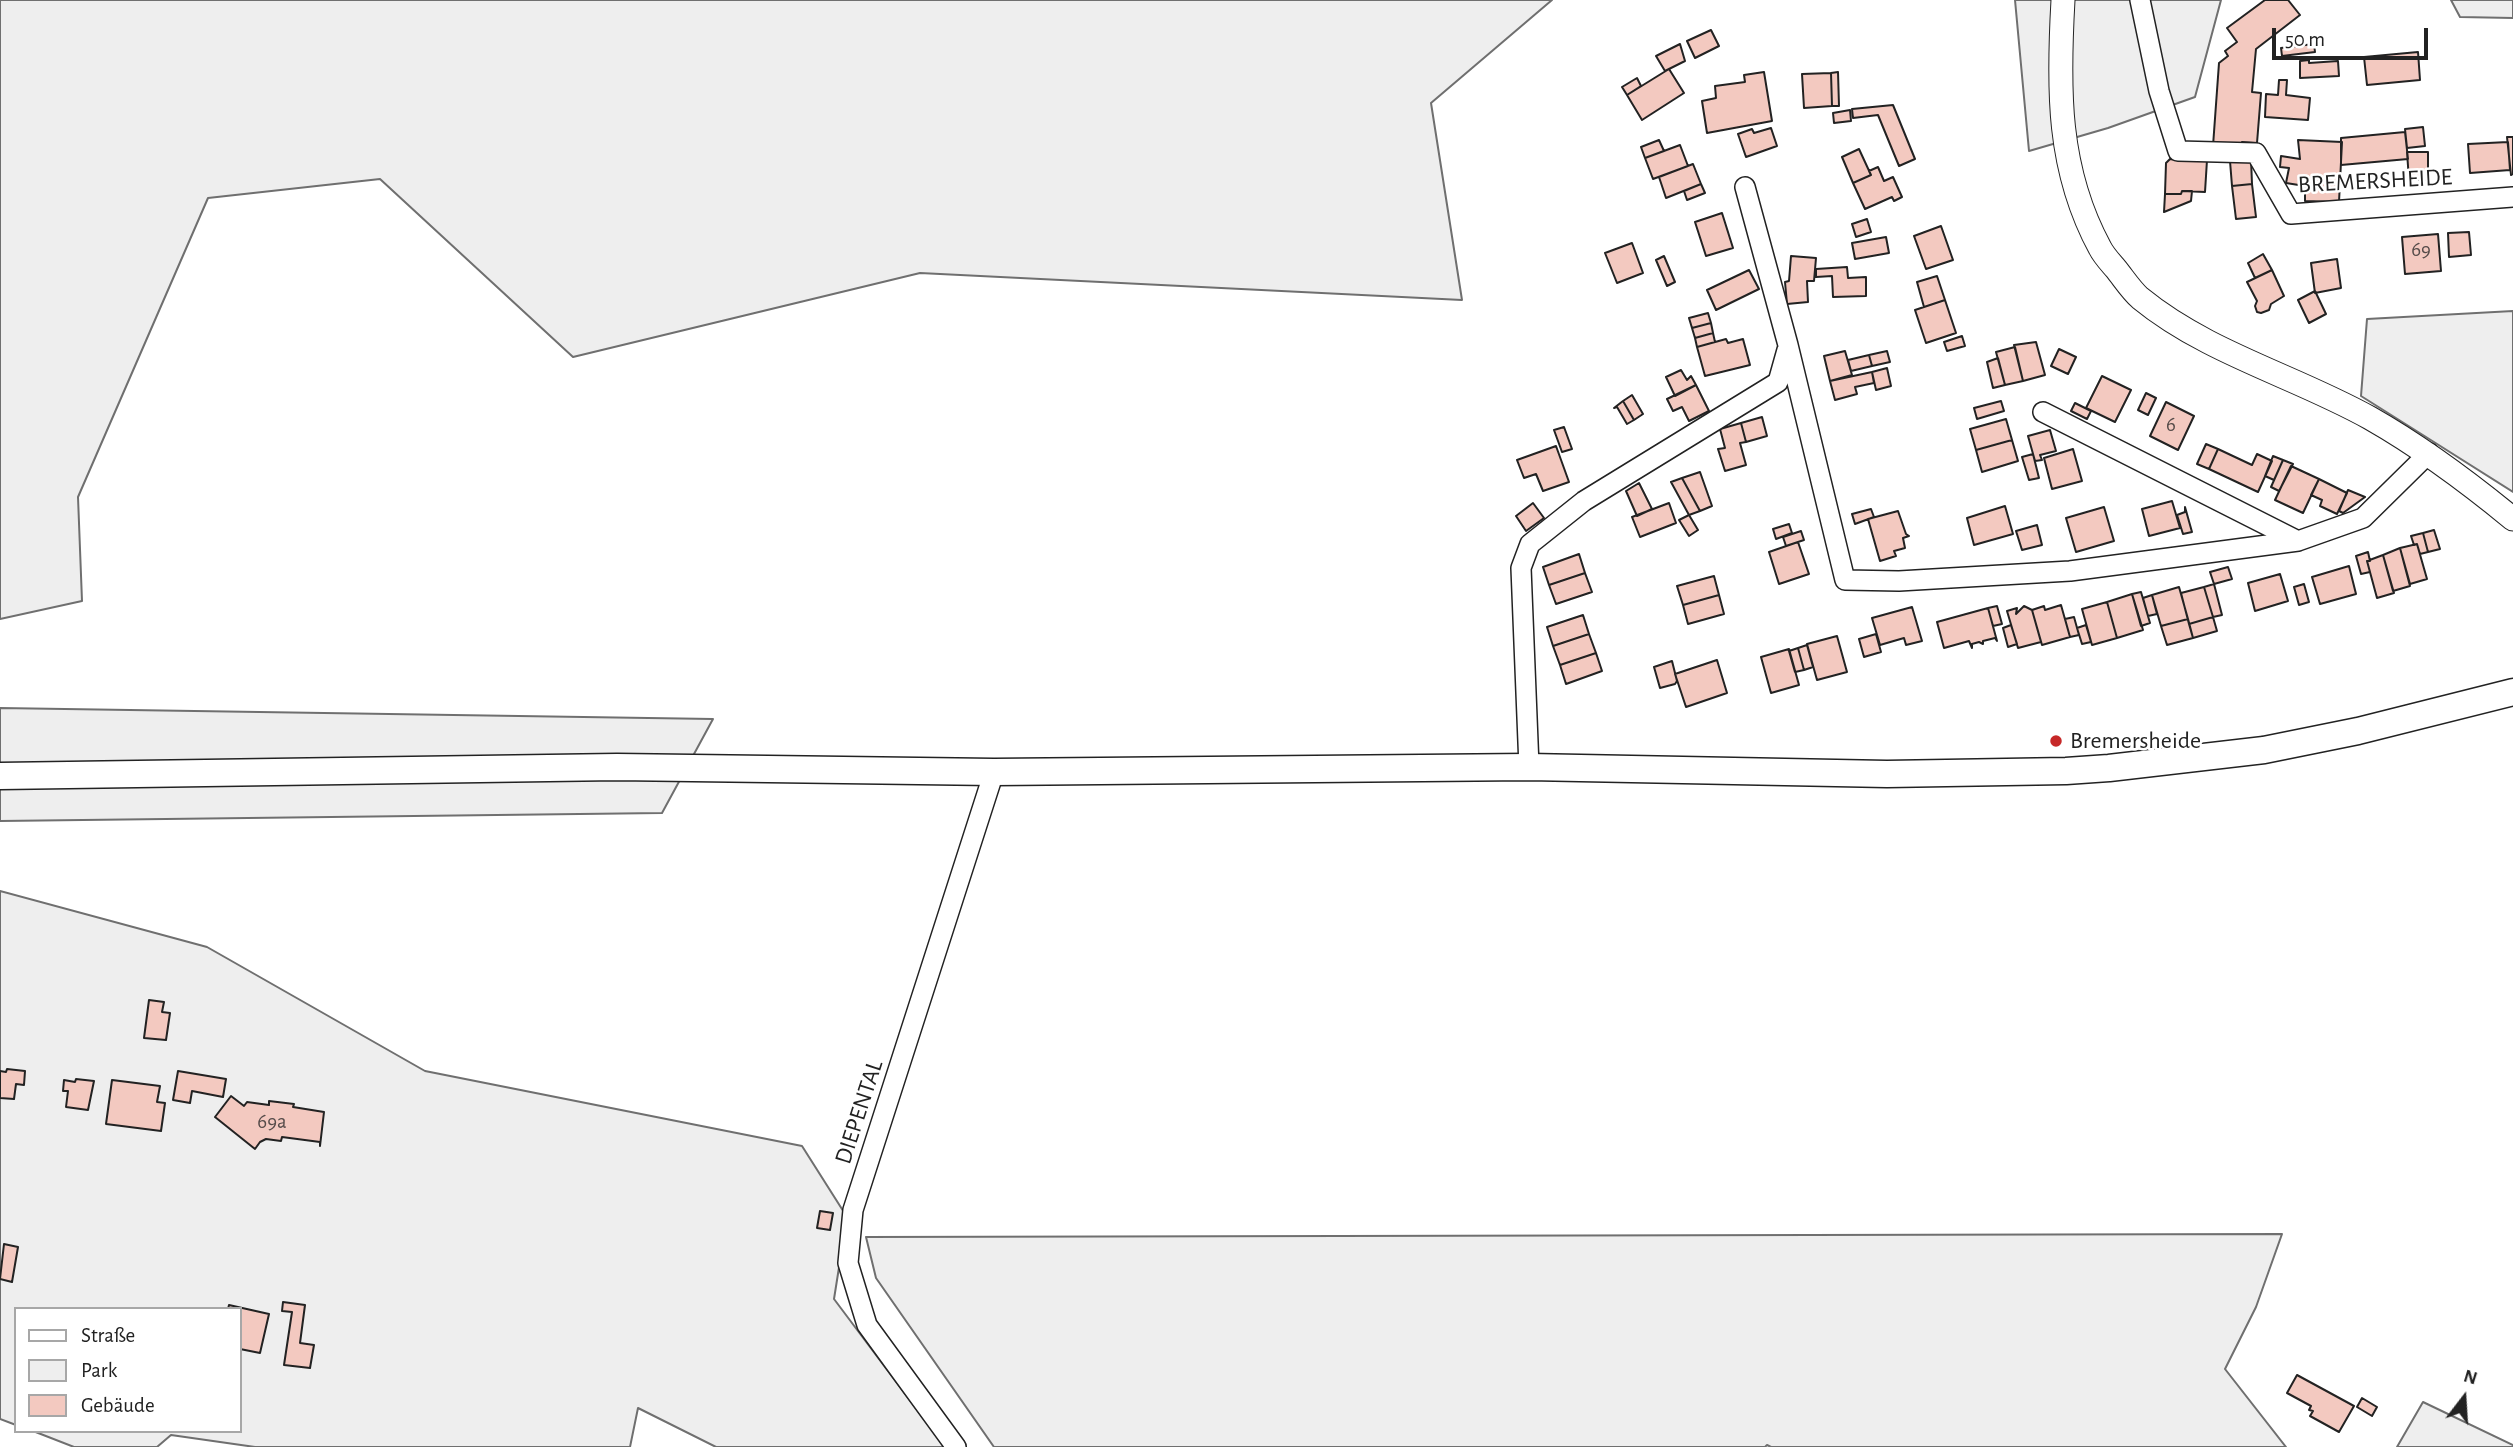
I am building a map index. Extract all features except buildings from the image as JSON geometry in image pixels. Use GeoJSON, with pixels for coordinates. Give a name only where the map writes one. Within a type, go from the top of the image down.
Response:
{"type":"FeatureCollection","features":[{"type":"Feature","properties":{"kind":"main road"},"geometry":{"type":"LineString","coordinates":[[0,776],[617,767],[993,772],[1529,767],[1887,774],[2109,768],[2264,750],[2358,732],[2513,692]]}},
{"type":"Feature","properties":{"kind":"street"},"geometry":{"type":"LineString","coordinates":[[2063,0],[2059,83],[2066,156],[2080,204],[2101,251],[2138,296],[2192,335],[2345,406],[2428,453],[2513,519]]}},
{"type":"Feature","properties":{"kind":"street","name":"BREMERSHEIDE"},"geometry":{"type":"LineString","coordinates":[[2140,0],[2159,91],[2178,151],[2256,153],[2291,214],[2513,197]]}},
{"type":"Feature","properties":{"kind":"street"},"geometry":{"type":"LineString","coordinates":[[1745,187],[1788,345],[1845,580],[1899,581],[2070,570],[2298,541],[2363,519],[2428,453]]}},
{"type":"Feature","properties":{"kind":"street"},"geometry":{"type":"LineString","coordinates":[[1529,767],[1521,568],[1530,544],[1584,501],[1778,382],[1788,345]]}},
{"type":"Feature","properties":{"kind":"street"},"geometry":{"type":"LineString","coordinates":[[2043,412],[2298,541]]}},
{"type":"Feature","properties":{"kind":"street","name":"DIEPENTAL"},"geometry":{"type":"LineString","coordinates":[[956,1447],[867,1325],[848,1263],[853,1210],[993,772]]}},
{"type":"Feature","properties":{"kind":"green space"},"geometry":{"type":"Polygon","coordinates":[[[0,0],[1552,0],[1431,103],[1462,300],[920,273],[573,357],[380,179],[208,198],[78,497],[82,601],[0,619],[0,0]]]}},
{"type":"Feature","properties":{"kind":"green space"},"geometry":{"type":"Polygon","coordinates":[[[2015,0],[2221,0],[2195,97],[2108,128],[2029,151],[2015,0]]]}},
{"type":"Feature","properties":{"kind":"green space"},"geometry":{"type":"Polygon","coordinates":[[[2451,0],[2513,0],[2513,18],[2460,17],[2451,0]]]}},
{"type":"Feature","properties":{"kind":"green space"},"geometry":{"type":"Polygon","coordinates":[[[2513,311],[2513,492],[2361,396],[2367,319],[2513,311]]]}},
{"type":"Feature","properties":{"kind":"green space"},"geometry":{"type":"Polygon","coordinates":[[[0,708],[713,719],[662,813],[0,821],[0,708]]]}},
{"type":"Feature","properties":{"kind":"green space"},"geometry":{"type":"Polygon","coordinates":[[[0,891],[207,947],[425,1071],[802,1146],[847,1217],[834,1299],[945,1447],[716,1447],[638,1408],[630,1447],[255,1447],[171,1435],[157,1447],[74,1447],[38,1433],[242,1433],[242,1307],[14,1307],[14,1424],[0,1419],[0,891]]]}},
{"type":"Feature","properties":{"kind":"green space"},"geometry":{"type":"Polygon","coordinates":[[[2282,1234],[2256,1307],[2225,1369],[2286,1447],[994,1447],[876,1278],[866,1237],[2282,1234]]]}},
{"type":"Feature","properties":{"kind":"green space"},"geometry":{"type":"Polygon","coordinates":[[[2423,1402],[2513,1445],[2513,1447],[2397,1447],[2423,1402]]]}},
{"type":"Feature","properties":{"kind":"place","name":"Bremersheide"},"geometry":{"type":"Point","coordinates":[2056,741]}}]}
